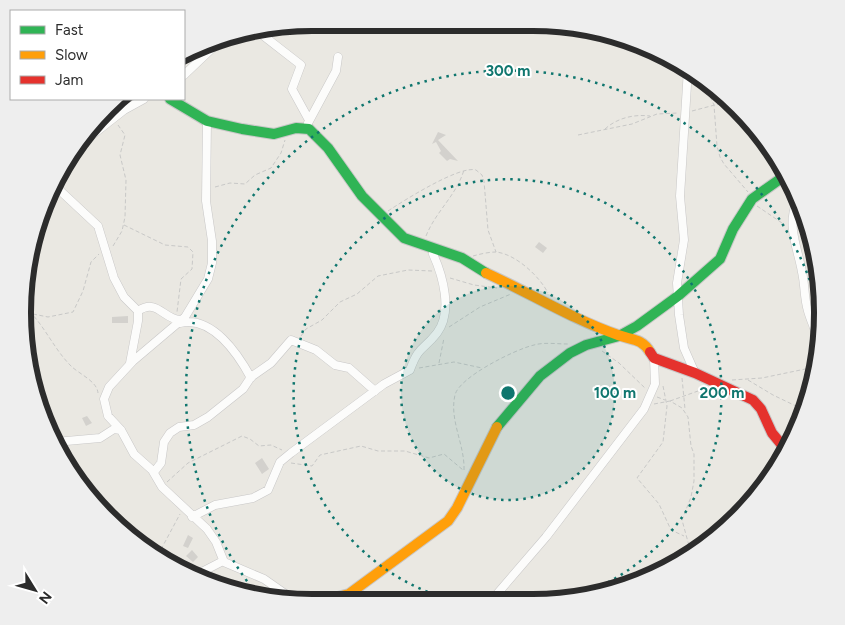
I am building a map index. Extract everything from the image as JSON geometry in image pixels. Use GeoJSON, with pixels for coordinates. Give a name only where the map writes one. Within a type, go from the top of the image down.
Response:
{"type":"FeatureCollection","features":[{"type":"Feature","properties":{"kind":"street"},"geometry":{"type":"LineString","coordinates":[[264,36],[301,66],[292,89],[307,124],[328,148],[362,196],[398,234],[410,241],[462,258],[479,270],[532,294],[554,307],[619,336],[636,340],[646,345],[654,358],[655,384],[644,409],[546,537],[496,594]]}},
{"type":"Feature","properties":{"kind":"street"},"geometry":{"type":"LineString","coordinates":[[185,74],[209,51]]}},
{"type":"Feature","properties":{"kind":"street"},"geometry":{"type":"LineString","coordinates":[[172,100],[207,121],[268,134],[283,133],[307,124],[336,71],[338,57]]}},
{"type":"Feature","properties":{"kind":"street"},"geometry":{"type":"LineString","coordinates":[[687,78],[680,196],[684,240],[678,269],[678,296],[684,348],[695,374]]}},
{"type":"Feature","properties":{"kind":"street"},"geometry":{"type":"LineString","coordinates":[[100,128],[140,100]]}},
{"type":"Feature","properties":{"kind":"street"},"geometry":{"type":"LineString","coordinates":[[207,121],[207,189],[212,263],[203,290],[177,321],[129,366],[105,393],[105,409],[111,421],[121,430],[134,454],[154,472],[162,487],[211,535],[223,561],[264,579],[280,591]]}},
{"type":"Feature","properties":{"kind":"street"},"geometry":{"type":"LineString","coordinates":[[349,594],[414,544],[448,521],[461,500],[467,474],[517,400],[540,376],[570,353],[619,336],[645,321],[666,302],[678,296],[720,259],[733,229],[752,199],[780,179]]}},
{"type":"Feature","properties":{"kind":"street"},"geometry":{"type":"LineString","coordinates":[[59,190],[98,226],[114,278],[124,297],[138,311],[136,334],[129,366]]}},
{"type":"Feature","properties":{"kind":"street"},"geometry":{"type":"LineString","coordinates":[[794,211],[792,220],[793,232],[802,271],[806,302],[813,324]]}},
{"type":"Feature","properties":{"kind":"street"},"geometry":{"type":"LineString","coordinates":[[192,517],[215,505],[253,498],[266,491],[272,485],[280,462],[288,455],[392,379],[410,370],[416,352],[438,332],[444,314],[445,303],[441,275],[433,254]]}},
{"type":"Feature","properties":{"kind":"street"},"geometry":{"type":"LineString","coordinates":[[138,311],[144,307],[157,308],[177,321],[200,324],[220,336],[251,378]]}},
{"type":"Feature","properties":{"kind":"street"},"geometry":{"type":"LineString","coordinates":[[154,472],[160,463],[164,442],[170,434],[179,428],[194,425],[204,420],[243,389],[251,378],[271,363],[291,340],[298,341],[316,350],[335,365],[349,368],[376,391]]}},
{"type":"Feature","properties":{"kind":"street"},"geometry":{"type":"LineString","coordinates":[[654,358],[695,374],[714,387],[753,400],[761,409],[767,425],[781,444]]}},
{"type":"Feature","properties":{"kind":"street"},"geometry":{"type":"LineString","coordinates":[[62,441],[100,438],[114,429],[121,430]]}},
{"type":"Feature","properties":{"kind":"street"},"geometry":{"type":"LineString","coordinates":[[203,571],[223,561]]}},
{"type":"Feature","properties":{"kind":"path"},"geometry":{"type":"LineString","coordinates":[[708,92],[714,105],[717,146],[720,156],[756,205],[793,232]]}},
{"type":"Feature","properties":{"kind":"path"},"geometry":{"type":"LineString","coordinates":[[605,129],[614,121],[625,118],[669,112],[685,114],[720,103]]}},
{"type":"Feature","properties":{"kind":"path"},"geometry":{"type":"LineString","coordinates":[[578,135],[632,124],[650,116]]}},
{"type":"Feature","properties":{"kind":"path"},"geometry":{"type":"LineString","coordinates":[[108,256],[124,225],[126,180],[120,155],[125,135],[110,120]]}},
{"type":"Feature","properties":{"kind":"path"},"geometry":{"type":"LineString","coordinates":[[207,189],[230,183],[245,184],[257,174],[268,170],[281,152],[284,140],[283,133]]}},
{"type":"Feature","properties":{"kind":"path"},"geometry":{"type":"LineString","coordinates":[[423,245],[433,223],[458,188],[464,170]]}},
{"type":"Feature","properties":{"kind":"path"},"geometry":{"type":"LineString","coordinates":[[382,215],[405,199],[464,170],[476,170],[482,175],[486,195],[488,230],[496,252]]}},
{"type":"Feature","properties":{"kind":"path"},"geometry":{"type":"LineString","coordinates":[[124,225],[165,245],[188,247],[192,252],[192,268],[181,278],[177,321]]}},
{"type":"Feature","properties":{"kind":"path"},"geometry":{"type":"LineString","coordinates":[[33,314],[48,317],[73,312],[83,291],[91,262],[101,253],[105,245]]}},
{"type":"Feature","properties":{"kind":"path"},"geometry":{"type":"LineString","coordinates":[[462,258],[496,252],[515,260],[537,278],[546,290],[554,307]]}},
{"type":"Feature","properties":{"kind":"path"},"geometry":{"type":"LineString","coordinates":[[298,341],[306,329],[322,320],[340,302],[357,294],[378,276],[408,270],[434,271],[459,282],[499,289]]}},
{"type":"Feature","properties":{"kind":"path"},"geometry":{"type":"LineString","coordinates":[[434,337],[480,307],[515,292]]}},
{"type":"Feature","properties":{"kind":"path"},"geometry":{"type":"LineString","coordinates":[[33,314],[68,363],[98,388],[98,398],[105,409]]}},
{"type":"Feature","properties":{"kind":"path"},"geometry":{"type":"LineString","coordinates":[[439,364],[444,335]]}},
{"type":"Feature","properties":{"kind":"path"},"geometry":{"type":"LineString","coordinates":[[467,474],[454,418],[455,394],[463,382],[482,368],[534,344],[569,344]]}},
{"type":"Feature","properties":{"kind":"path"},"geometry":{"type":"LineString","coordinates":[[590,345],[619,363],[632,378],[650,392],[650,398],[659,397],[686,411]]}},
{"type":"Feature","properties":{"kind":"path"},"geometry":{"type":"LineString","coordinates":[[410,370],[454,362],[482,368]]}},
{"type":"Feature","properties":{"kind":"path"},"geometry":{"type":"LineString","coordinates":[[678,366],[682,375],[691,446],[694,454],[693,489],[682,516],[688,546]]}},
{"type":"Feature","properties":{"kind":"path"},"geometry":{"type":"LineString","coordinates":[[644,409],[698,391],[747,379],[762,378],[808,368]]}},
{"type":"Feature","properties":{"kind":"path"},"geometry":{"type":"LineString","coordinates":[[747,379],[773,396],[797,407]]}},
{"type":"Feature","properties":{"kind":"path"},"geometry":{"type":"LineString","coordinates":[[655,384],[663,387],[667,401],[662,445],[637,478],[659,504],[671,530],[685,537]]}},
{"type":"Feature","properties":{"kind":"path"},"geometry":{"type":"LineString","coordinates":[[162,487],[182,467],[242,436],[259,446],[271,445],[288,455]]}},
{"type":"Feature","properties":{"kind":"path"},"geometry":{"type":"LineString","coordinates":[[280,462],[312,466],[320,455],[361,446],[378,451],[405,451],[429,458],[444,454],[467,474]]}},
{"type":"Feature","properties":{"kind":"path"},"geometry":{"type":"LineString","coordinates":[[161,549],[183,506]]}},
{"type":"Feature","properties":{"kind":"building"},"geometry":{"type":"Polygon","coordinates":[[[438,132],[446,135],[438,140],[458,161],[450,159],[447,161],[439,153],[441,151],[436,142],[432,144],[438,132]]]}},
{"type":"Feature","properties":{"kind":"building"},"geometry":{"type":"Polygon","coordinates":[[[539,242],[547,248],[543,253],[535,247],[539,242]]]}},
{"type":"Feature","properties":{"kind":"building"},"geometry":{"type":"Polygon","coordinates":[[[128,316],[128,323],[112,323],[112,317],[128,316]]]}},
{"type":"Feature","properties":{"kind":"building"},"geometry":{"type":"Polygon","coordinates":[[[87,416],[92,423],[86,426],[82,418],[87,416]]]}},
{"type":"Feature","properties":{"kind":"building"},"geometry":{"type":"Polygon","coordinates":[[[262,458],[269,469],[262,474],[255,463],[262,458]]]}},
{"type":"Feature","properties":{"kind":"building"},"geometry":{"type":"Polygon","coordinates":[[[188,535],[193,538],[188,548],[183,546],[188,535]]]}},
{"type":"Feature","properties":{"kind":"building"},"geometry":{"type":"Polygon","coordinates":[[[192,550],[198,557],[193,562],[186,556],[192,550]]]}},
{"type":"Feature","properties":{"kind":"traffic: fast"},"geometry":{"type":"LineString","coordinates":[[172,100],[207,121],[242,129],[274,134],[296,128],[309,129],[328,148],[362,196],[404,238],[462,258],[486,273]]}},
{"type":"Feature","properties":{"kind":"traffic: fast"},"geometry":{"type":"LineString","coordinates":[[497,427],[540,376],[570,353],[586,345],[619,336],[637,326],[678,296],[720,259],[733,229],[752,199],[780,179]]}},
{"type":"Feature","properties":{"kind":"traffic: slow"},"geometry":{"type":"LineString","coordinates":[[486,273],[601,329],[636,340],[647,347],[650,352]]}},
{"type":"Feature","properties":{"kind":"traffic: slow"},"geometry":{"type":"LineString","coordinates":[[349,594],[448,521],[457,508],[497,427]]}},
{"type":"Feature","properties":{"kind":"traffic: jam"},"geometry":{"type":"LineString","coordinates":[[650,352],[654,358],[695,373],[753,400],[761,409],[772,433],[781,444]]}}]}
